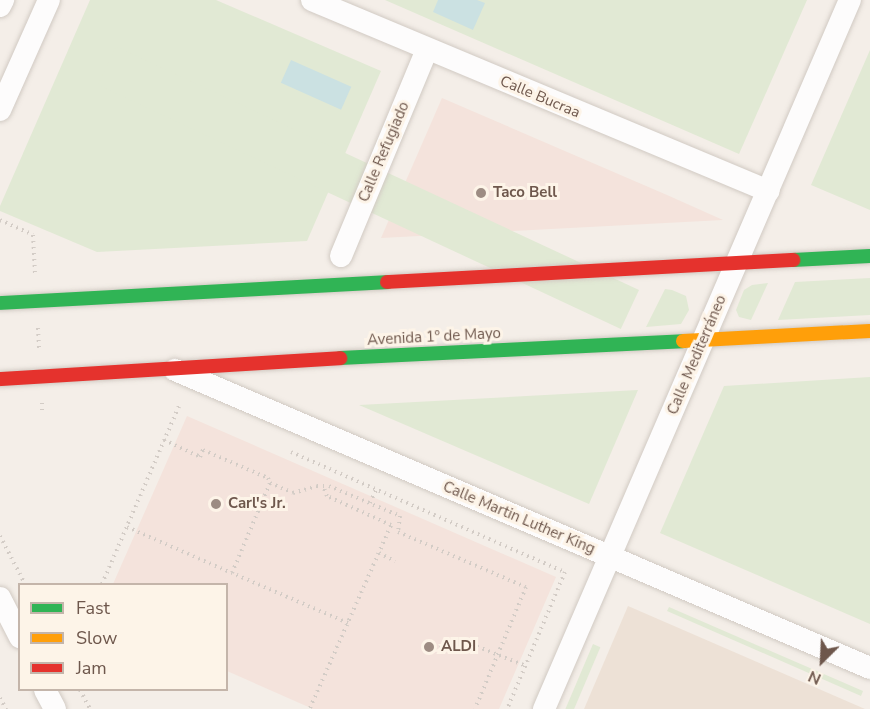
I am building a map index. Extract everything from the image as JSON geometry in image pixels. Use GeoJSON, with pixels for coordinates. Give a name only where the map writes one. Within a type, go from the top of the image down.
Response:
{"type":"FeatureCollection","features":[{"type":"Feature","properties":{"kind":"street"},"geometry":{"type":"LineString","coordinates":[[0,6],[3,0]]}},
{"type":"Feature","properties":{"kind":"street"},"geometry":{"type":"LineString","coordinates":[[0,110],[49,0]]}},
{"type":"Feature","properties":{"kind":"street","name":"Calle Bucraa"},"geometry":{"type":"LineString","coordinates":[[312,0],[769,191]]}},
{"type":"Feature","properties":{"kind":"street","name":"Calle Mediterráneo"},"geometry":{"type":"LineString","coordinates":[[544,709],[850,0]]}},
{"type":"Feature","properties":{"kind":"street","name":"Calle Refugiado"},"geometry":{"type":"LineString","coordinates":[[340,256],[427,49]]}},
{"type":"Feature","properties":{"kind":"street"},"geometry":{"type":"LineString","coordinates":[[0,303],[870,256]]}},
{"type":"Feature","properties":{"kind":"street","name":"Avenida 1º de Mayo"},"geometry":{"type":"LineString","coordinates":[[0,379],[168,367],[870,331]]}},
{"type":"Feature","properties":{"kind":"street","name":"Calle Martin Luther King"},"geometry":{"type":"LineString","coordinates":[[168,367],[870,668]]}},
{"type":"Feature","properties":{"kind":"street"},"geometry":{"type":"LineString","coordinates":[[0,598],[18,634]]}},
{"type":"Feature","properties":{"kind":"street"},"geometry":{"type":"LineString","coordinates":[[46,691],[55,709]]}},
{"type":"Feature","properties":{"kind":"path"},"geometry":{"type":"LineString","coordinates":[[103,583],[180,404]]}},
{"type":"Feature","properties":{"kind":"path"},"geometry":{"type":"LineString","coordinates":[[164,440],[200,458],[203,450],[268,478],[270,483],[293,493],[323,486],[370,503],[400,516],[398,532],[526,587],[475,709]]}},
{"type":"Feature","properties":{"kind":"path"},"geometry":{"type":"LineString","coordinates":[[291,452],[565,572],[507,709]]}},
{"type":"Feature","properties":{"kind":"path"},"geometry":{"type":"LineString","coordinates":[[232,573],[270,483]]}},
{"type":"Feature","properties":{"kind":"path"},"geometry":{"type":"LineString","coordinates":[[310,708],[391,525],[327,496],[323,486]]}},
{"type":"Feature","properties":{"kind":"path"},"geometry":{"type":"LineString","coordinates":[[370,503],[376,490]]}},
{"type":"Feature","properties":{"kind":"path"},"geometry":{"type":"LineString","coordinates":[[127,527],[348,623]]}},
{"type":"Feature","properties":{"kind":"path"},"geometry":{"type":"LineString","coordinates":[[0,536],[24,583]]}},
{"type":"Feature","properties":{"kind":"path"},"geometry":{"type":"LineString","coordinates":[[378,553],[395,561]]}},
{"type":"Feature","properties":{"kind":"path"},"geometry":{"type":"LineString","coordinates":[[433,647],[466,642],[526,666]]}},
{"type":"Feature","properties":{"kind":"path"},"geometry":{"type":"LineString","coordinates":[[81,691],[90,709]]}},
{"type":"Feature","properties":{"kind":"path"},"geometry":{"type":"LineString","coordinates":[[0,698],[6,709]]}},
{"type":"Feature","properties":{"kind":"shaded area"},"geometry":{"type":"Polygon","coordinates":[[[438,0],[477,0],[485,3],[473,30],[433,12],[438,0]]]}},
{"type":"Feature","properties":{"kind":"shaded area"},"geometry":{"type":"Polygon","coordinates":[[[291,60],[351,87],[341,110],[281,83],[291,60]]]}},
{"type":"Feature","properties":{"kind":"shaded area","name":"Taco Bell"},"geometry":{"type":"Polygon","coordinates":[[[442,98],[667,195],[723,220],[381,238],[442,98]]]}},
{"type":"Feature","properties":{"kind":"shaded area","name":"ALDI"},"geometry":{"type":"Polygon","coordinates":[[[187,416],[556,577],[499,709],[313,709],[228,671],[228,583],[113,583],[187,416]]]}},
{"type":"Feature","properties":{"kind":"shaded area"},"geometry":{"type":"Polygon","coordinates":[[[628,606],[865,709],[584,709],[628,606]]]}},
{"type":"Feature","properties":{"kind":"green space"},"geometry":{"type":"Polygon","coordinates":[[[90,0],[216,0],[381,71],[307,241],[97,252],[0,211],[0,206],[90,0]]]}},
{"type":"Feature","properties":{"kind":"green space"},"geometry":{"type":"Polygon","coordinates":[[[385,0],[807,0],[739,154],[385,0]]]}},
{"type":"Feature","properties":{"kind":"green space"},"geometry":{"type":"Polygon","coordinates":[[[116,46],[639,290],[621,329],[98,85],[116,46]]]}},
{"type":"Feature","properties":{"kind":"green space"},"geometry":{"type":"Polygon","coordinates":[[[870,50],[870,210],[811,185],[870,50]]]}},
{"type":"Feature","properties":{"kind":"green space"},"geometry":{"type":"Polygon","coordinates":[[[870,278],[870,315],[778,320],[795,282],[870,278]]]}},
{"type":"Feature","properties":{"kind":"green space"},"geometry":{"type":"Polygon","coordinates":[[[768,283],[751,320],[739,317],[736,310],[744,290],[752,285],[768,283]]]}},
{"type":"Feature","properties":{"kind":"green space"},"geometry":{"type":"Polygon","coordinates":[[[665,289],[686,296],[689,310],[681,324],[646,327],[665,289]]]}},
{"type":"Feature","properties":{"kind":"green space"},"geometry":{"type":"Polygon","coordinates":[[[870,377],[870,624],[660,533],[724,386],[870,377]]]}},
{"type":"Feature","properties":{"kind":"green space"},"geometry":{"type":"Polygon","coordinates":[[[638,390],[589,504],[359,405],[638,390]]]}},
{"type":"Feature","properties":{"kind":"green space"},"geometry":{"type":"Polygon","coordinates":[[[669,607],[863,691],[861,696],[667,611],[669,607]]]}},
{"type":"Feature","properties":{"kind":"green space"},"geometry":{"type":"Polygon","coordinates":[[[593,644],[600,647],[574,709],[565,709],[593,644]]]}},
{"type":"Feature","properties":{"kind":"traffic: fast"},"geometry":{"type":"LineString","coordinates":[[793,260],[870,256]]}},
{"type":"Feature","properties":{"kind":"traffic: fast"},"geometry":{"type":"LineString","coordinates":[[0,303],[387,282]]}},
{"type":"Feature","properties":{"kind":"traffic: fast"},"geometry":{"type":"LineString","coordinates":[[340,358],[683,341]]}},
{"type":"Feature","properties":{"kind":"traffic: slow"},"geometry":{"type":"LineString","coordinates":[[683,341],[870,331]]}},
{"type":"Feature","properties":{"kind":"traffic: jam"},"geometry":{"type":"LineString","coordinates":[[387,282],[793,260]]}},
{"type":"Feature","properties":{"kind":"traffic: jam"},"geometry":{"type":"LineString","coordinates":[[0,379],[340,358]]}},
{"type":"Feature","properties":{"kind":"place","name":"Taco Bell"},"geometry":{"type":"Point","coordinates":[481,193]}},
{"type":"Feature","properties":{"kind":"place","name":"Carl's Jr."},"geometry":{"type":"Point","coordinates":[216,504]}},
{"type":"Feature","properties":{"kind":"place","name":"ALDI"},"geometry":{"type":"Point","coordinates":[429,647]}}]}
